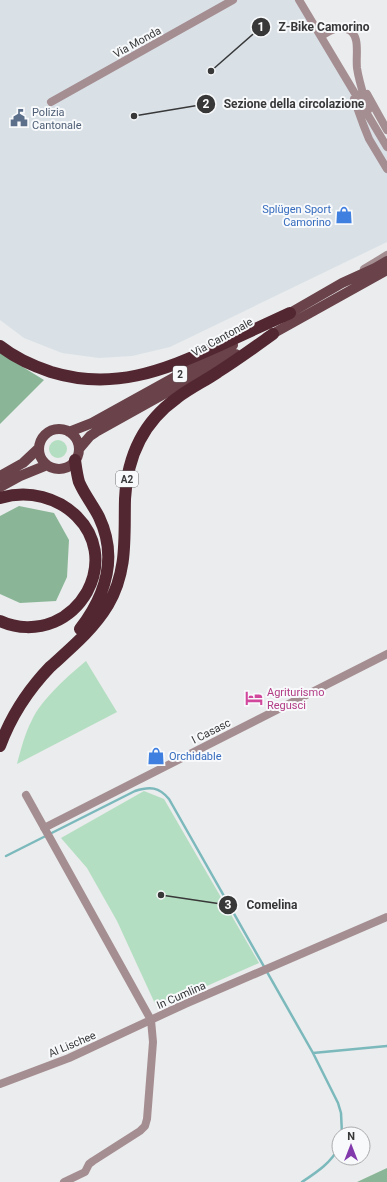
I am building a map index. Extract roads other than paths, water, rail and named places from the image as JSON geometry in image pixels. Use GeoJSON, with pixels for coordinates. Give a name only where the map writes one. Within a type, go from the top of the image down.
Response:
{"type":"FeatureCollection","features":[{"type":"Feature","properties":{"kind":"highway"},"geometry":{"type":"LineString","coordinates":[[0,346],[33,365],[66,376],[89,379],[126,378],[151,373],[175,365],[290,313]]}},
{"type":"Feature","properties":{"kind":"highway","name":"A2"},"geometry":{"type":"LineString","coordinates":[[0,746],[20,703],[33,686],[78,642],[102,615],[115,590],[119,580],[124,557],[126,492],[129,469],[135,449],[144,432],[155,418],[176,398],[219,372],[273,334]]}},
{"type":"Feature","properties":{"kind":"highway","name":"A2"},"geometry":{"type":"LineString","coordinates":[[51,667],[93,611],[101,594],[107,572],[108,555],[104,533],[96,511],[79,480],[77,454]]}},
{"type":"Feature","properties":{"kind":"highway"},"geometry":{"type":"LineString","coordinates":[[0,498],[18,494],[37,495],[51,499],[70,509],[79,518],[90,536],[94,550],[95,562],[92,579],[88,590],[78,605],[65,616],[49,624],[30,628],[15,626],[0,621]]}},
{"type":"Feature","properties":{"kind":"main road","name":"Via Cantonale"},"geometry":{"type":"LineString","coordinates":[[77,454],[90,436],[96,432],[273,334],[387,261]]}},
{"type":"Feature","properties":{"kind":"main road","name":"Via Cantonale"},"geometry":{"type":"LineString","coordinates":[[68,432],[92,423],[290,313],[345,287],[387,270]]}},
{"type":"Feature","properties":{"kind":"main road"},"geometry":{"type":"LineString","coordinates":[[58,429],[68,432],[76,439],[77,454],[70,465],[62,469],[53,468],[47,465],[41,459],[39,453],[42,438],[48,432],[58,429]]}},
{"type":"Feature","properties":{"kind":"main road"},"geometry":{"type":"LineString","coordinates":[[0,476],[23,463],[39,448]]}},
{"type":"Feature","properties":{"kind":"main road"},"geometry":{"type":"LineString","coordinates":[[0,487],[20,476],[47,465]]}},
{"type":"Feature","properties":{"kind":"street","name":"Via Monda"},"geometry":{"type":"LineString","coordinates":[[51,102],[233,0]]}},
{"type":"Feature","properties":{"kind":"street"},"geometry":{"type":"LineString","coordinates":[[299,0],[387,147]]}},
{"type":"Feature","properties":{"kind":"street"},"geometry":{"type":"LineString","coordinates":[[321,36],[332,30],[341,28],[347,29],[353,34],[356,40],[357,62],[370,119]]}},
{"type":"Feature","properties":{"kind":"street"},"geometry":{"type":"LineString","coordinates":[[361,83],[387,130]]}},
{"type":"Feature","properties":{"kind":"street"},"geometry":{"type":"LineString","coordinates":[[349,85],[362,124],[387,169]]}},
{"type":"Feature","properties":{"kind":"street"},"geometry":{"type":"LineString","coordinates":[[345,287],[387,255]]}},
{"type":"Feature","properties":{"kind":"street"},"geometry":{"type":"LineString","coordinates":[[345,287],[387,275]]}},
{"type":"Feature","properties":{"kind":"street","name":"I Casasc"},"geometry":{"type":"LineString","coordinates":[[45,829],[387,654]]}},
{"type":"Feature","properties":{"kind":"street"},"geometry":{"type":"LineString","coordinates":[[26,795],[151,1020]]}},
{"type":"Feature","properties":{"kind":"street","name":"In Cumlina"},"geometry":{"type":"LineString","coordinates":[[64,1182],[85,1172],[93,1160],[140,1131],[145,1126],[147,1119],[153,1042],[151,1020],[387,917]]}},
{"type":"Feature","properties":{"kind":"street","name":"Al Lischee"},"geometry":{"type":"LineString","coordinates":[[0,1084],[69,1058],[151,1020]]}},
{"type":"Feature","properties":{"kind":"waterway"},"geometry":{"type":"LineString","coordinates":[[6,856],[135,791],[150,788],[162,792],[169,799],[313,1053],[338,1103],[341,1113],[342,1126]]}},
{"type":"Feature","properties":{"kind":"waterway"},"geometry":{"type":"LineString","coordinates":[[313,1053],[387,1046]]}},
{"type":"Feature","properties":{"kind":"waterway"},"geometry":{"type":"LineString","coordinates":[[302,1182],[318,1171],[331,1159]]}},
{"type":"Feature","properties":{"kind":"place","name":"Z-Bike Camorino"},"geometry":{"type":"Point","coordinates":[211,71]}},
{"type":"Feature","properties":{"kind":"place","name":"Sezione della circolazione"},"geometry":{"type":"Point","coordinates":[134,116]}},
{"type":"Feature","properties":{"kind":"place","name":"Polizia Cantonale"},"geometry":{"type":"Point","coordinates":[19,118]}},
{"type":"Feature","properties":{"kind":"place","name":"Splügen Sport Camorino"},"geometry":{"type":"Point","coordinates":[344,215]}},
{"type":"Feature","properties":{"kind":"place","name":"Agriturismo Regusci"},"geometry":{"type":"Point","coordinates":[254,698]}},
{"type":"Feature","properties":{"kind":"place","name":"Orchidable"},"geometry":{"type":"Point","coordinates":[156,756]}},
{"type":"Feature","properties":{"kind":"place","name":"Comelina"},"geometry":{"type":"Point","coordinates":[161,895]}}]}
